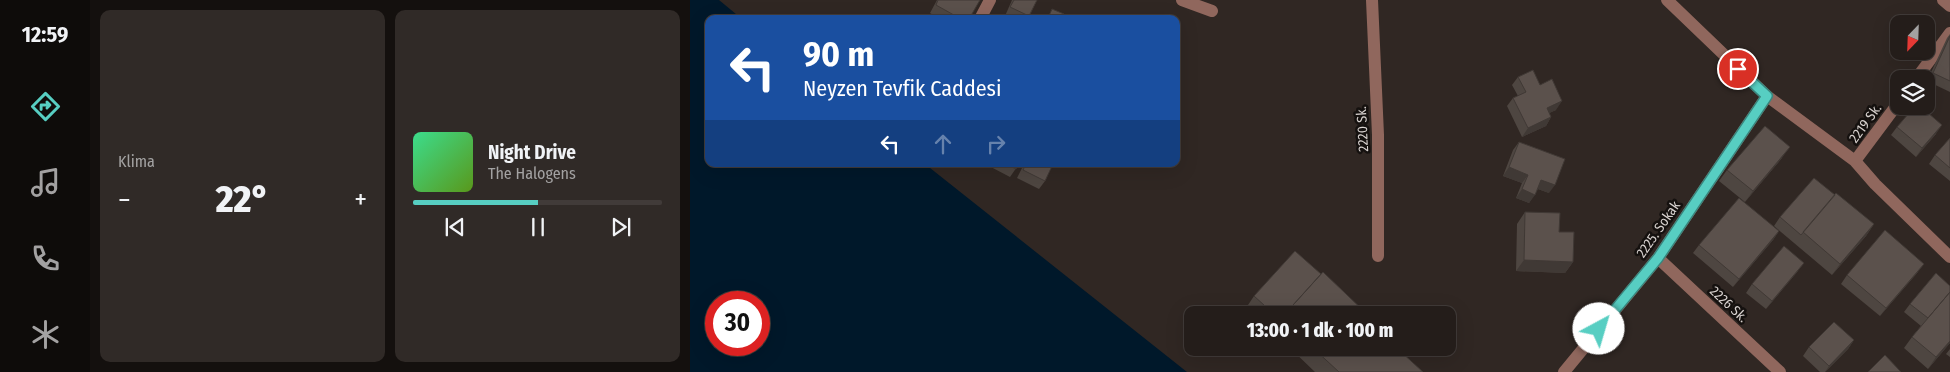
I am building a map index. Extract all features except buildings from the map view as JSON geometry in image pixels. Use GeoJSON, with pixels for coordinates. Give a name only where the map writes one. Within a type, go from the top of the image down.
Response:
{"type":"FeatureCollection","features":[{"type":"Feature","properties":{"kind":"street"},"geometry":{"type":"LineString","coordinates":[[982,15],[990,0]]}},
{"type":"Feature","properties":{"kind":"street"},"geometry":{"type":"LineString","coordinates":[[1182,0],[1212,11]]}},
{"type":"Feature","properties":{"kind":"street","name":"2220 Sk."},"geometry":{"type":"LineString","coordinates":[[1372,0],[1378,135],[1378,256]]}},
{"type":"Feature","properties":{"kind":"street"},"geometry":{"type":"LineString","coordinates":[[1667,0],[1767,96],[1856,161],[1875,184],[1950,257]]}},
{"type":"Feature","properties":{"kind":"street"},"geometry":{"type":"LineString","coordinates":[[1943,0],[1950,6]]}},
{"type":"Feature","properties":{"kind":"street"},"geometry":{"type":"LineString","coordinates":[[1923,70],[1950,33]]}},
{"type":"Feature","properties":{"kind":"street","name":"2225. Sokak"},"geometry":{"type":"LineString","coordinates":[[1564,372],[1658,258],[1767,96]]}},
{"type":"Feature","properties":{"kind":"street","name":"2219 Sk."},"geometry":{"type":"LineString","coordinates":[[1856,161],[1890,114]]}},
{"type":"Feature","properties":{"kind":"street","name":"2226 Sk."},"geometry":{"type":"LineString","coordinates":[[1658,258],[1780,372]]}},
{"type":"Feature","properties":{"kind":"water"},"geometry":{"type":"Polygon","coordinates":[[[690,0],[719,0],[737,15],[705,15],[705,167],[929,167],[1187,372],[690,372],[690,0]]]}},
{"type":"Feature","properties":{"kind":"route"},"geometry":{"type":"LineString","coordinates":[[1599,329],[1658,258],[1767,96],[1738,69]]}}]}
